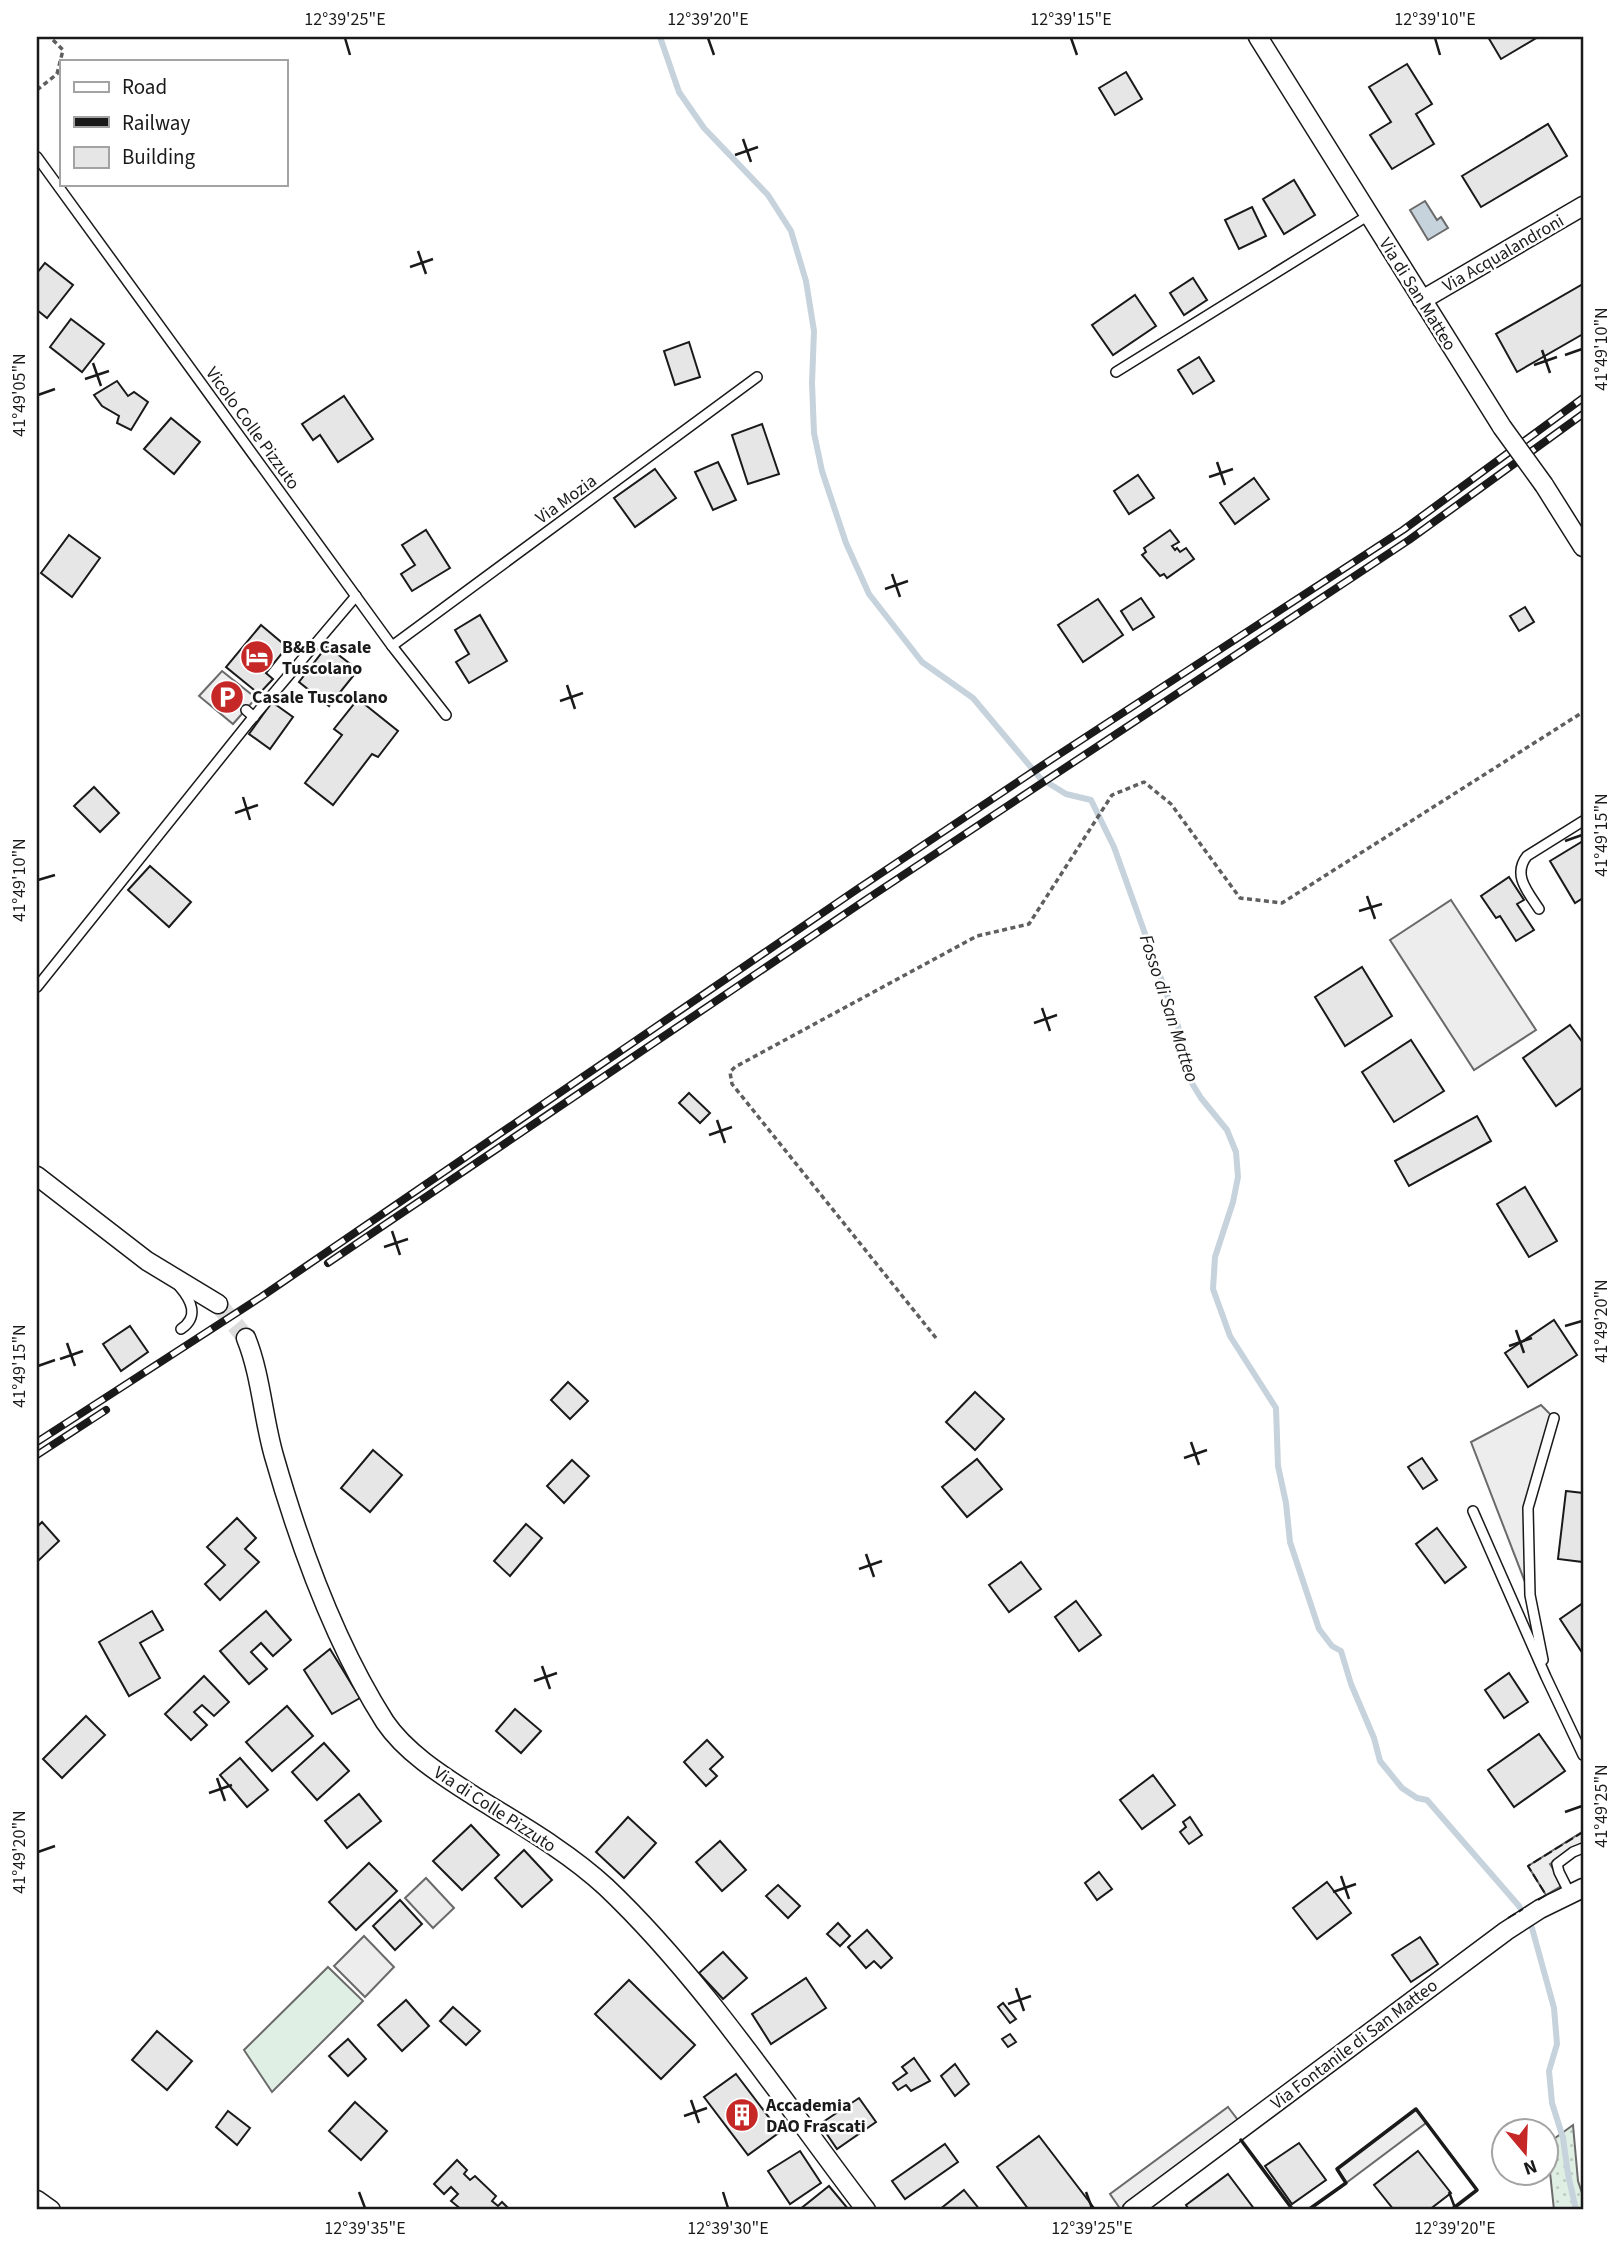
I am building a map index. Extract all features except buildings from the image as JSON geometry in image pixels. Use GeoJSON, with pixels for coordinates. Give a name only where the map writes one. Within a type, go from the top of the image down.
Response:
{"type":"FeatureCollection","features":[{"type":"Feature","properties":{"kind":"street","name":"Via di San Matteo"},"geometry":{"type":"LineString","coordinates":[[1258,37],[1502,427],[1544,485],[1583,547]]}},
{"type":"Feature","properties":{"kind":"street","name":"Via Acqualandroni"},"geometry":{"type":"LineString","coordinates":[[1422,300],[1583,206]]}},
{"type":"Feature","properties":{"kind":"street"},"geometry":{"type":"LineString","coordinates":[[37,1177],[135,1253],[218,1304]]}},
{"type":"Feature","properties":{"kind":"street","name":"Via di Colle Pizzuto"},"geometry":{"type":"LineString","coordinates":[[246,1338],[274,1457],[303,1544],[347,1652],[387,1724],[432,1768],[556,1848],[627,1908],[668,1952],[729,2028],[866,2210]]}},
{"type":"Feature","properties":{"kind":"street","name":"Via Fontanile di San Matteo"},"geometry":{"type":"LineString","coordinates":[[1132,2210],[1506,1931],[1540,1909],[1576,1891]]}},
{"type":"Feature","properties":{"kind":"street"},"geometry":{"type":"LineString","coordinates":[[37,2200],[51,2210]]}},
{"type":"Feature","properties":{"kind":"lane","name":"Vicolo Colle Pizzuto"},"geometry":{"type":"LineString","coordinates":[[37,157],[392,646],[446,715]]}},
{"type":"Feature","properties":{"kind":"lane"},"geometry":{"type":"LineString","coordinates":[[1116,372],[1369,215]]}},
{"type":"Feature","properties":{"kind":"lane","name":"Via Mozia"},"geometry":{"type":"LineString","coordinates":[[392,646],[757,377]]}},
{"type":"Feature","properties":{"kind":"lane"},"geometry":{"type":"LineString","coordinates":[[37,987],[254,717],[356,596]]}},
{"type":"Feature","properties":{"kind":"lane"},"geometry":{"type":"LineString","coordinates":[[246,710],[254,717]]}},
{"type":"Feature","properties":{"kind":"lane"},"geometry":{"type":"LineString","coordinates":[[1539,909],[1523,885],[1521,863],[1527,856],[1583,821]]}},
{"type":"Feature","properties":{"kind":"lane"},"geometry":{"type":"LineString","coordinates":[[169,1275],[187,1295],[193,1310],[190,1322],[181,1329]]}},
{"type":"Feature","properties":{"kind":"lane"},"geometry":{"type":"LineString","coordinates":[[1546,1677],[1530,1595],[1528,1507],[1554,1418]]}},
{"type":"Feature","properties":{"kind":"lane"},"geometry":{"type":"LineString","coordinates":[[1472,1511],[1583,1755]]}},
{"type":"Feature","properties":{"kind":"lane"},"geometry":{"type":"LineString","coordinates":[[1576,1891],[1559,1872],[1558,1864],[1583,1848]]}},
{"type":"Feature","properties":{"kind":"path"},"geometry":{"type":"LineString","coordinates":[[50,37],[63,50],[60,60]]}},
{"type":"Feature","properties":{"kind":"path"},"geometry":{"type":"LineString","coordinates":[[37,90],[57,74],[60,62]]}},
{"type":"Feature","properties":{"kind":"path"},"geometry":{"type":"LineString","coordinates":[[936,1338],[732,1084],[730,1072],[734,1067],[977,936],[1029,924],[1112,794],[1144,782],[1171,804],[1240,898],[1282,903],[1583,712]]}},
{"type":"Feature","properties":{"kind":"green space"},"geometry":{"type":"Polygon","coordinates":[[[328,1967],[363,2001],[272,2092],[244,2050],[328,1967]]]}},
{"type":"Feature","properties":{"kind":"green space"},"geometry":{"type":"Polygon","coordinates":[[[1573,2125],[1583,2210],[1554,2210],[1552,2188],[1560,2188],[1560,2134],[1573,2125]]]}},
{"type":"Feature","properties":{"kind":"shaded area"},"geometry":{"type":"Polygon","coordinates":[[[1425,201],[1437,220],[1441,217],[1448,228],[1428,240],[1410,210],[1425,201]]]}},
{"type":"Feature","properties":{"kind":"shaded area","name":"Casale Tuscolano"},"geometry":{"type":"Polygon","coordinates":[[[222,671],[256,698],[233,724],[199,696],[222,671]]]}},
{"type":"Feature","properties":{"kind":"shaded area"},"geometry":{"type":"Polygon","coordinates":[[[1451,900],[1536,1030],[1474,1070],[1390,940],[1451,900]]]}},
{"type":"Feature","properties":{"kind":"shaded area"},"geometry":{"type":"Polygon","coordinates":[[[1541,1405],[1554,1418],[1528,1507],[1530,1595],[1471,1442],[1541,1405]]]}},
{"type":"Feature","properties":{"kind":"shaded area"},"geometry":{"type":"Polygon","coordinates":[[[1582,1832],[1583,1843],[1550,1864],[1563,1885],[1546,1895],[1528,1866],[1582,1832]]]}},
{"type":"Feature","properties":{"kind":"shaded area"},"geometry":{"type":"Polygon","coordinates":[[[426,1878],[454,1908],[433,1928],[405,1898],[426,1878]]]}},
{"type":"Feature","properties":{"kind":"shaded area"},"geometry":{"type":"Polygon","coordinates":[[[364,1936],[394,1967],[365,1997],[334,1966],[364,1936]]]}},
{"type":"Feature","properties":{"kind":"shaded area"},"geometry":{"type":"Polygon","coordinates":[[[1228,2107],[1244,2128],[1132,2210],[1121,2210],[1110,2194],[1228,2107]]]}},
{"type":"Feature","properties":{"kind":"shaded area"},"geometry":{"type":"Polygon","coordinates":[[[1416,2109],[1426,2123],[1346,2183],[1337,2169],[1416,2109]]]}},
{"type":"Feature","properties":{"kind":"waterway","name":"Fosso di San Matteo"},"geometry":{"type":"LineString","coordinates":[[660,37],[679,92],[704,128],[768,195],[791,231],[806,281],[814,331],[814,433],[822,471],[846,543],[869,594],[922,662],[973,698],[1040,778],[1066,794],[1091,800],[1114,847],[1178,1026],[1190,1080],[1227,1130],[1236,1152],[1238,1177],[1233,1202],[1215,1257],[1213,1289],[1230,1336],[1276,1408],[1278,1466],[1286,1503],[1290,1542],[1319,1629],[1332,1646],[1341,1651],[1380,1761],[1402,1788],[1417,1798],[1427,1800],[1519,1906],[1532,1928],[1554,2008],[1557,2044],[1549,2071],[1552,2103],[1563,2138],[1576,2210]]}},
{"type":"Feature","properties":{"kind":"tunnel"},"geometry":{"type":"LineString","coordinates":[[218,1304],[246,1338]]}},
{"type":"Feature","properties":{"kind":"railway"},"geometry":{"type":"LineString","coordinates":[[37,1442],[261,1297],[1052,759],[1403,530],[1583,398]]}},
{"type":"Feature","properties":{"kind":"railway"},"geometry":{"type":"LineString","coordinates":[[328,1263],[864,901],[1409,540],[1583,414]]}},
{"type":"Feature","properties":{"kind":"railway"},"geometry":{"type":"LineString","coordinates":[[37,1455],[106,1410]]}},
{"type":"Feature","properties":{"kind":"fence"},"geometry":{"type":"LineString","coordinates":[[1538,1900],[1546,1895],[1528,1866],[1583,1832]]}},
{"type":"Feature","properties":{"kind":"fence"},"geometry":{"type":"LineString","coordinates":[[1508,1918],[1523,1909]]}},
{"type":"Feature","properties":{"kind":"wall"},"geometry":{"type":"LineString","coordinates":[[1308,2210],[1346,2183],[1337,2169],[1416,2109],[1477,2190],[1451,2210]]}},
{"type":"Feature","properties":{"kind":"wall"},"geometry":{"type":"LineString","coordinates":[[1241,2140],[1293,2210]]}},
{"type":"Feature","properties":{"kind":"place","name":"B&B Casale Tuscolano"},"geometry":{"type":"Point","coordinates":[257,657]}},
{"type":"Feature","properties":{"kind":"place","name":"Casale Tuscolano"},"geometry":{"type":"Point","coordinates":[227,697]}},
{"type":"Feature","properties":{"kind":"place","name":"Accademia DAO Frascati"},"geometry":{"type":"Point","coordinates":[742,2115]}}]}
